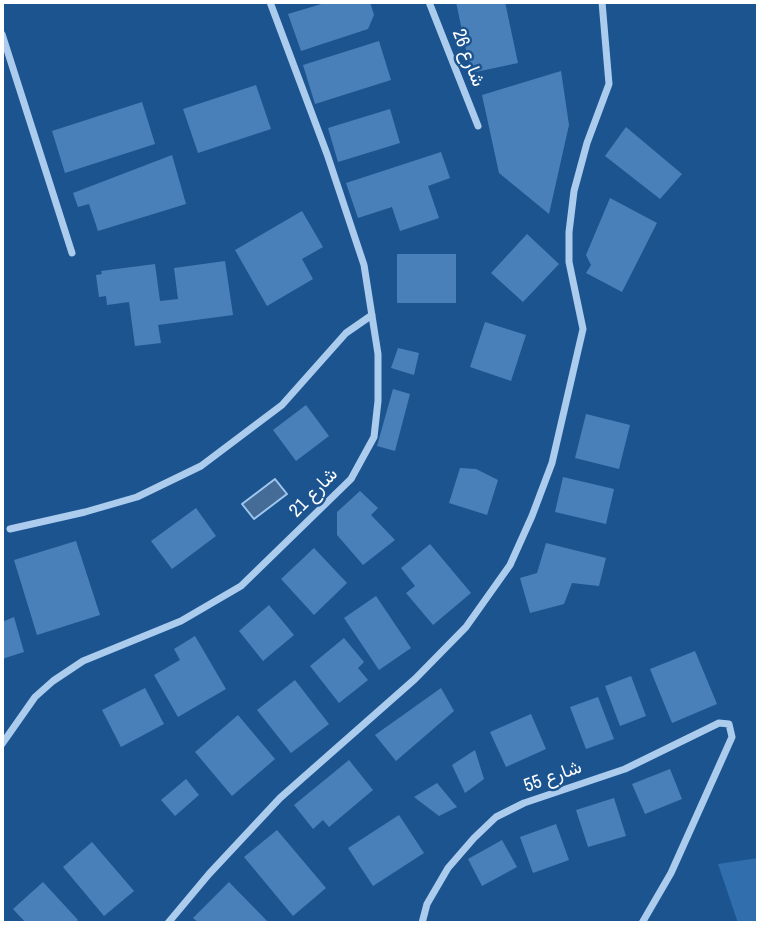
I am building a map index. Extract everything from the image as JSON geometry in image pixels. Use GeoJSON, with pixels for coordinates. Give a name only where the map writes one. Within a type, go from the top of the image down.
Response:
{"type":"FeatureCollection","features":[{"type":"Feature","properties":{"kind":"street","name":"شارع 21"},"geometry":{"type":"LineString","coordinates":[[2,744],[35,697],[83,661],[181,621],[241,586],[351,479],[374,437],[378,401],[378,354],[360,253],[327,153],[270,2]]}},
{"type":"Feature","properties":{"kind":"street","name":"شارع 26"},"geometry":{"type":"LineString","coordinates":[[429,2],[478,126]]}},
{"type":"Feature","properties":{"kind":"street"},"geometry":{"type":"LineString","coordinates":[[168,923],[209,874],[280,798],[415,679],[466,627],[510,565],[552,463],[583,329],[569,262],[569,232],[574,191],[609,84],[602,2]]}},
{"type":"Feature","properties":{"kind":"street"},"geometry":{"type":"LineString","coordinates":[[2,34],[72,253]]}},
{"type":"Feature","properties":{"kind":"street"},"geometry":{"type":"LineString","coordinates":[[10,529],[137,497],[201,467],[282,405],[346,333],[372,315]]}},
{"type":"Feature","properties":{"kind":"street","name":"شارع 55"},"geometry":{"type":"LineString","coordinates":[[422,923],[427,904],[448,868],[496,817],[524,803],[625,769],[719,723],[729,724],[732,737],[671,873],[642,923]]}},
{"type":"Feature","properties":{"kind":"shaded area"},"geometry":{"type":"Polygon","coordinates":[[[275,479],[287,494],[254,519],[242,504],[275,479]]]}},
{"type":"Feature","properties":{"kind":"shaded area"},"geometry":{"type":"Polygon","coordinates":[[[758,858],[758,923],[738,923],[718,864],[758,858]]]}},
{"type":"Feature","properties":{"kind":"building"},"geometry":{"type":"Polygon","coordinates":[[[328,2],[370,2],[374,15],[368,29],[301,51],[288,14],[328,2]]]}},
{"type":"Feature","properties":{"kind":"building"},"geometry":{"type":"Polygon","coordinates":[[[456,2],[505,2],[518,63],[471,73],[456,2]]]}},
{"type":"Feature","properties":{"kind":"building"},"geometry":{"type":"Polygon","coordinates":[[[379,41],[391,80],[315,104],[303,65],[379,41]]]}},
{"type":"Feature","properties":{"kind":"building"},"geometry":{"type":"Polygon","coordinates":[[[561,71],[569,125],[549,214],[499,173],[482,95],[561,71]]]}},
{"type":"Feature","properties":{"kind":"building"},"geometry":{"type":"Polygon","coordinates":[[[256,85],[271,129],[198,153],[183,109],[256,85]]]}},
{"type":"Feature","properties":{"kind":"building"},"geometry":{"type":"Polygon","coordinates":[[[142,102],[155,144],[65,173],[52,131],[142,102]]]}},
{"type":"Feature","properties":{"kind":"building"},"geometry":{"type":"Polygon","coordinates":[[[390,109],[400,143],[338,162],[328,128],[390,109]]]}},
{"type":"Feature","properties":{"kind":"building"},"geometry":{"type":"Polygon","coordinates":[[[626,127],[682,174],[660,199],[605,156],[626,127]]]}},
{"type":"Feature","properties":{"kind":"building"},"geometry":{"type":"Polygon","coordinates":[[[441,152],[450,178],[428,186],[439,218],[400,231],[392,207],[358,218],[346,183],[441,152]]]}},
{"type":"Feature","properties":{"kind":"building"},"geometry":{"type":"Polygon","coordinates":[[[172,155],[186,204],[98,231],[89,204],[78,207],[73,193],[172,155]]]}},
{"type":"Feature","properties":{"kind":"building"},"geometry":{"type":"Polygon","coordinates":[[[610,198],[657,223],[622,292],[586,273],[591,265],[586,255],[610,198]]]}},
{"type":"Feature","properties":{"kind":"building"},"geometry":{"type":"Polygon","coordinates":[[[302,211],[323,247],[302,259],[313,279],[267,306],[235,250],[302,211]]]}},
{"type":"Feature","properties":{"kind":"building"},"geometry":{"type":"Polygon","coordinates":[[[527,234],[559,264],[523,302],[491,273],[527,234]]]}},
{"type":"Feature","properties":{"kind":"building"},"geometry":{"type":"Polygon","coordinates":[[[397,254],[456,254],[456,303],[397,303],[397,254]]]}},
{"type":"Feature","properties":{"kind":"building"},"geometry":{"type":"Polygon","coordinates":[[[225,261],[233,315],[158,325],[161,343],[135,346],[129,302],[107,305],[106,296],[99,297],[96,275],[102,274],[101,271],[155,264],[160,301],[178,299],[174,268],[225,261]]]}},
{"type":"Feature","properties":{"kind":"building"},"geometry":{"type":"Polygon","coordinates":[[[485,322],[526,335],[511,381],[470,367],[485,322]]]}},
{"type":"Feature","properties":{"kind":"building"},"geometry":{"type":"Polygon","coordinates":[[[398,348],[419,353],[414,375],[391,368],[398,348]]]}},
{"type":"Feature","properties":{"kind":"building"},"geometry":{"type":"Polygon","coordinates":[[[393,389],[410,394],[395,451],[377,446],[393,389]]]}},
{"type":"Feature","properties":{"kind":"building"},"geometry":{"type":"Polygon","coordinates":[[[306,405],[329,436],[296,461],[273,430],[306,405]]]}},
{"type":"Feature","properties":{"kind":"building"},"geometry":{"type":"Polygon","coordinates":[[[586,414],[630,425],[619,469],[575,458],[586,414]]]}},
{"type":"Feature","properties":{"kind":"building"},"geometry":{"type":"Polygon","coordinates":[[[460,468],[476,469],[498,480],[487,515],[449,503],[460,468]]]}},
{"type":"Feature","properties":{"kind":"building"},"geometry":{"type":"Polygon","coordinates":[[[563,477],[614,489],[606,524],[555,512],[563,477]]]}},
{"type":"Feature","properties":{"kind":"building"},"geometry":{"type":"Polygon","coordinates":[[[360,491],[378,508],[371,515],[395,540],[363,565],[337,535],[337,512],[360,491]]]}},
{"type":"Feature","properties":{"kind":"building"},"geometry":{"type":"Polygon","coordinates":[[[196,508],[216,536],[172,569],[151,541],[196,508]]]}},
{"type":"Feature","properties":{"kind":"building"},"geometry":{"type":"Polygon","coordinates":[[[76,541],[100,615],[37,635],[14,560],[76,541]]]}},
{"type":"Feature","properties":{"kind":"building"},"geometry":{"type":"Polygon","coordinates":[[[546,543],[606,558],[599,586],[572,583],[564,604],[530,613],[520,578],[537,573],[546,543]]]}},
{"type":"Feature","properties":{"kind":"building"},"geometry":{"type":"Polygon","coordinates":[[[430,544],[471,593],[433,625],[406,593],[415,586],[401,568],[430,544]]]}},
{"type":"Feature","properties":{"kind":"building"},"geometry":{"type":"Polygon","coordinates":[[[314,548],[347,583],[314,615],[281,579],[314,548]]]}},
{"type":"Feature","properties":{"kind":"building"},"geometry":{"type":"Polygon","coordinates":[[[376,596],[411,648],[379,670],[344,618],[376,596]]]}},
{"type":"Feature","properties":{"kind":"building"},"geometry":{"type":"Polygon","coordinates":[[[269,605],[294,635],[263,661],[239,631],[269,605]]]}},
{"type":"Feature","properties":{"kind":"building"},"geometry":{"type":"Polygon","coordinates":[[[14,617],[24,652],[2,659],[2,622],[14,617]]]}},
{"type":"Feature","properties":{"kind":"building"},"geometry":{"type":"Polygon","coordinates":[[[195,636],[226,689],[178,717],[154,675],[180,660],[174,649],[195,636]]]}},
{"type":"Feature","properties":{"kind":"building"},"geometry":{"type":"Polygon","coordinates":[[[344,638],[364,662],[358,668],[368,680],[339,703],[310,666],[344,638]]]}},
{"type":"Feature","properties":{"kind":"building"},"geometry":{"type":"Polygon","coordinates":[[[695,651],[717,704],[672,723],[650,669],[695,651]]]}},
{"type":"Feature","properties":{"kind":"building"},"geometry":{"type":"Polygon","coordinates":[[[631,676],[646,716],[620,726],[605,686],[631,676]]]}},
{"type":"Feature","properties":{"kind":"building"},"geometry":{"type":"Polygon","coordinates":[[[295,680],[329,724],[291,753],[257,710],[295,680]]]}},
{"type":"Feature","properties":{"kind":"building"},"geometry":{"type":"Polygon","coordinates":[[[145,688],[164,724],[121,747],[102,710],[145,688]]]}},
{"type":"Feature","properties":{"kind":"building"},"geometry":{"type":"Polygon","coordinates":[[[441,688],[454,711],[396,761],[375,735],[441,688]]]}},
{"type":"Feature","properties":{"kind":"building"},"geometry":{"type":"Polygon","coordinates":[[[598,697],[614,739],[586,749],[570,707],[598,697]]]}},
{"type":"Feature","properties":{"kind":"building"},"geometry":{"type":"Polygon","coordinates":[[[531,714],[546,749],[506,767],[490,732],[531,714]]]}},
{"type":"Feature","properties":{"kind":"building"},"geometry":{"type":"Polygon","coordinates":[[[238,715],[275,759],[232,796],[195,752],[238,715]]]}},
{"type":"Feature","properties":{"kind":"building"},"geometry":{"type":"Polygon","coordinates":[[[475,750],[484,779],[465,793],[452,765],[475,750]]]}},
{"type":"Feature","properties":{"kind":"building"},"geometry":{"type":"Polygon","coordinates":[[[349,760],[373,790],[329,827],[323,820],[313,829],[294,805],[349,760]]]}},
{"type":"Feature","properties":{"kind":"building"},"geometry":{"type":"Polygon","coordinates":[[[670,769],[682,799],[645,814],[632,784],[670,769]]]}},
{"type":"Feature","properties":{"kind":"building"},"geometry":{"type":"Polygon","coordinates":[[[186,779],[199,795],[175,816],[161,800],[186,779]]]}},
{"type":"Feature","properties":{"kind":"building"},"geometry":{"type":"Polygon","coordinates":[[[437,783],[457,807],[439,816],[414,797],[437,783]]]}},
{"type":"Feature","properties":{"kind":"building"},"geometry":{"type":"Polygon","coordinates":[[[614,798],[626,836],[588,847],[576,810],[614,798]]]}},
{"type":"Feature","properties":{"kind":"building"},"geometry":{"type":"Polygon","coordinates":[[[399,815],[424,853],[373,886],[348,848],[399,815]]]}},
{"type":"Feature","properties":{"kind":"building"},"geometry":{"type":"Polygon","coordinates":[[[556,824],[569,860],[533,873],[520,837],[556,824]]]}},
{"type":"Feature","properties":{"kind":"building"},"geometry":{"type":"Polygon","coordinates":[[[277,830],[326,888],[293,916],[244,857],[277,830]]]}},
{"type":"Feature","properties":{"kind":"building"},"geometry":{"type":"Polygon","coordinates":[[[502,840],[517,867],[482,886],[468,859],[502,840]]]}},
{"type":"Feature","properties":{"kind":"building"},"geometry":{"type":"Polygon","coordinates":[[[92,842],[134,891],[104,916],[63,867],[92,842]]]}},
{"type":"Feature","properties":{"kind":"building"},"geometry":{"type":"Polygon","coordinates":[[[43,882],[78,920],[74,923],[26,923],[13,909],[43,882]]]}},
{"type":"Feature","properties":{"kind":"building"},"geometry":{"type":"Polygon","coordinates":[[[229,882],[269,923],[199,923],[193,918],[229,882]]]}}]}
